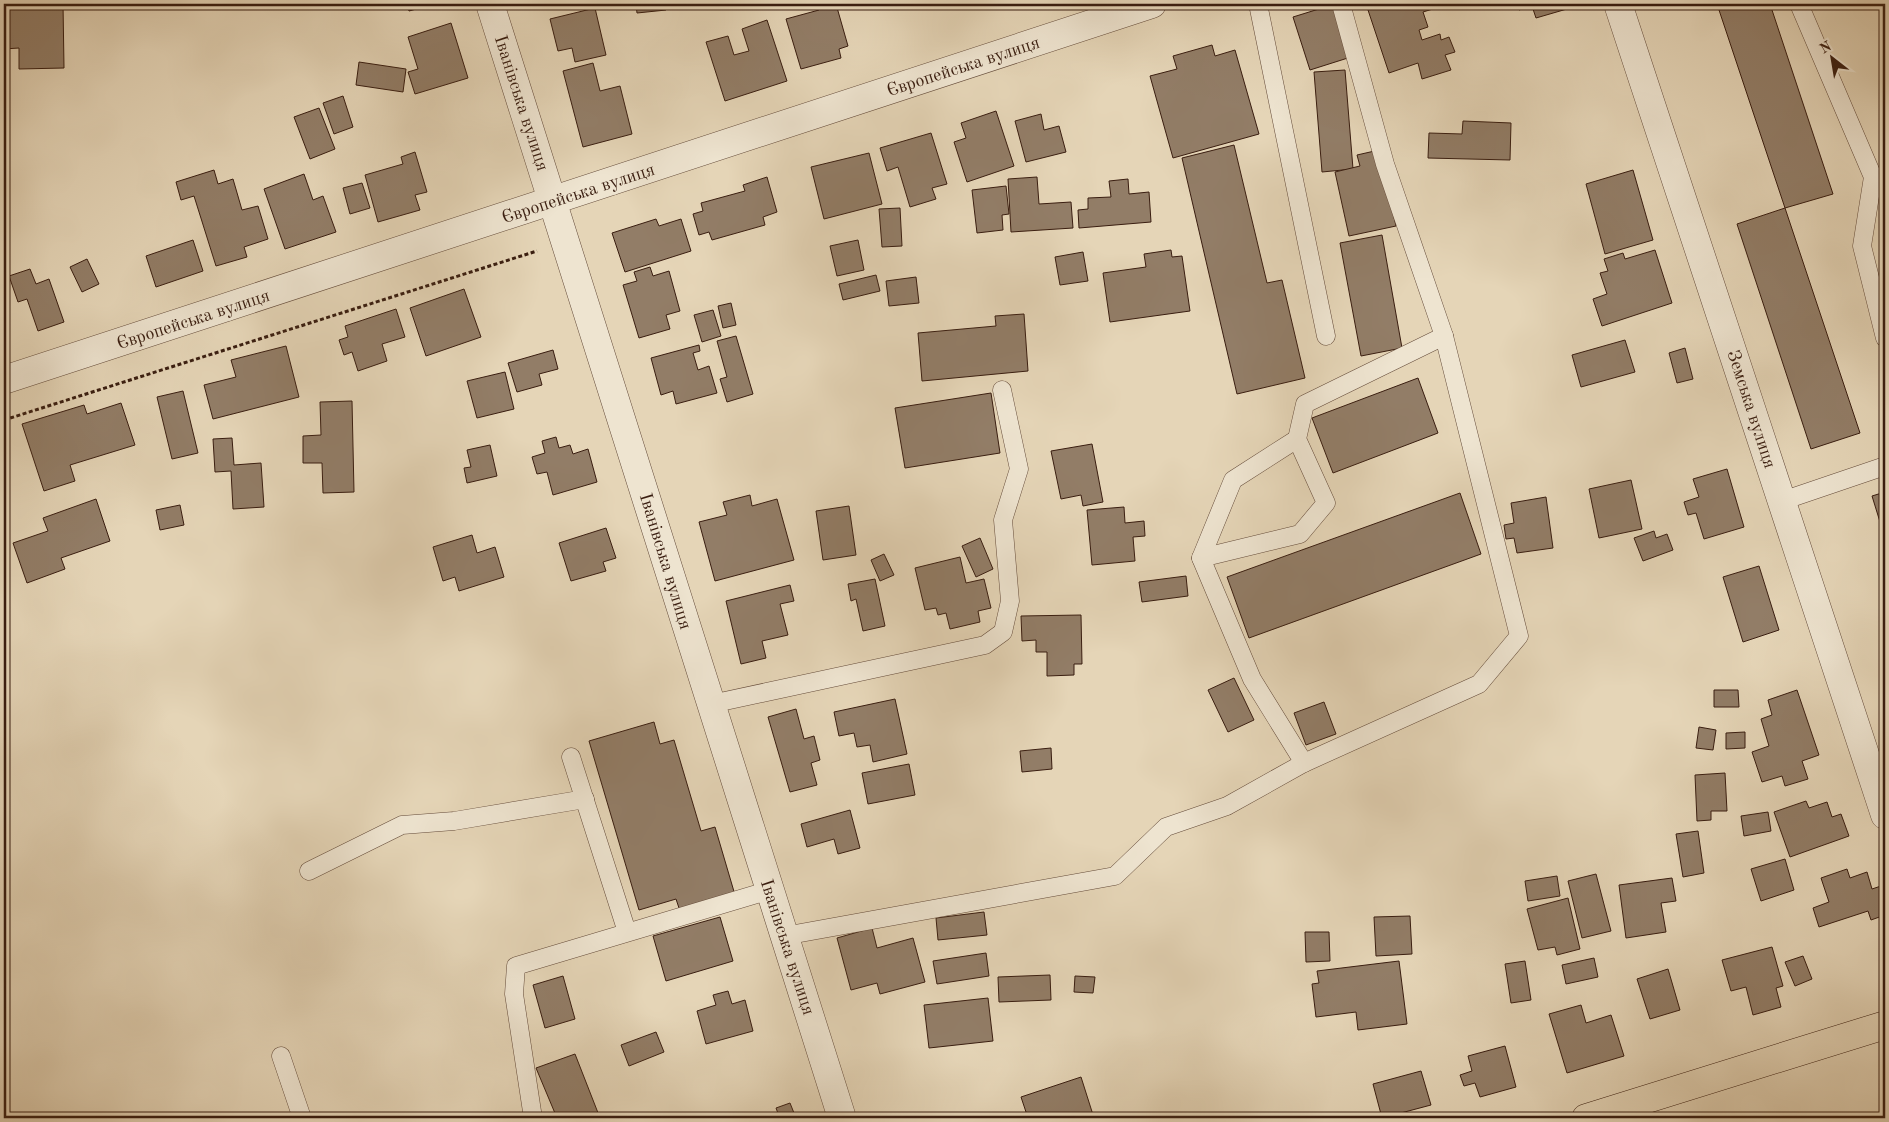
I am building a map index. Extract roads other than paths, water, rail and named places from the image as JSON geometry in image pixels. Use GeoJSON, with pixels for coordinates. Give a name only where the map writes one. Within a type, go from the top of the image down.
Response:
{"type":"FeatureCollection","features":[{"type":"Feature","properties":{"kind":"main road"},"geometry":{"type":"LineString","coordinates":[[1586,1118],[1885,1025]]}},
{"type":"Feature","properties":{"kind":"street","name":"Іванівська вулиця"},"geometry":{"type":"LineString","coordinates":[[490,4],[842,1118]]}},
{"type":"Feature","properties":{"kind":"street","name":"Європейська вулиця"},"geometry":{"type":"LineString","coordinates":[[4,380],[553,202],[1152,4]]}},
{"type":"Feature","properties":{"kind":"street","name":"Земська вулиця"},"geometry":{"type":"LineString","coordinates":[[1618,4],[1885,815]]}},
{"type":"Feature","properties":{"kind":"lane"},"geometry":{"type":"LineString","coordinates":[[1258,4],[1326,336]]}},
{"type":"Feature","properties":{"kind":"lane"},"geometry":{"type":"LineString","coordinates":[[784,936],[1115,876],[1166,827],[1227,806],[1304,763],[1478,684],[1519,636],[1444,336],[1384,164],[1341,4]]}},
{"type":"Feature","properties":{"kind":"lane"},"geometry":{"type":"LineString","coordinates":[[1799,4],[1873,177],[1862,246],[1885,335]]}},
{"type":"Feature","properties":{"kind":"lane"},"geometry":{"type":"LineString","coordinates":[[1304,763],[1252,679],[1201,558],[1233,480],[1296,439],[1306,404],[1444,336]]}},
{"type":"Feature","properties":{"kind":"lane"},"geometry":{"type":"LineString","coordinates":[[711,704],[985,645],[1004,632],[1010,601],[1003,520],[1019,469],[1002,390]]}},
{"type":"Feature","properties":{"kind":"lane"},"geometry":{"type":"LineString","coordinates":[[1201,558],[1300,534],[1326,503],[1296,439]]}},
{"type":"Feature","properties":{"kind":"lane"},"geometry":{"type":"LineString","coordinates":[[1782,500],[1885,466]]}},
{"type":"Feature","properties":{"kind":"lane"},"geometry":{"type":"LineString","coordinates":[[571,757],[627,932]]}},
{"type":"Feature","properties":{"kind":"lane"},"geometry":{"type":"LineString","coordinates":[[309,872],[402,825],[454,821],[585,799]]}},
{"type":"Feature","properties":{"kind":"lane"},"geometry":{"type":"LineString","coordinates":[[532,1118],[514,994],[516,966],[770,890]]}},
{"type":"Feature","properties":{"kind":"lane"},"geometry":{"type":"LineString","coordinates":[[281,1056],[302,1118]]}}]}
